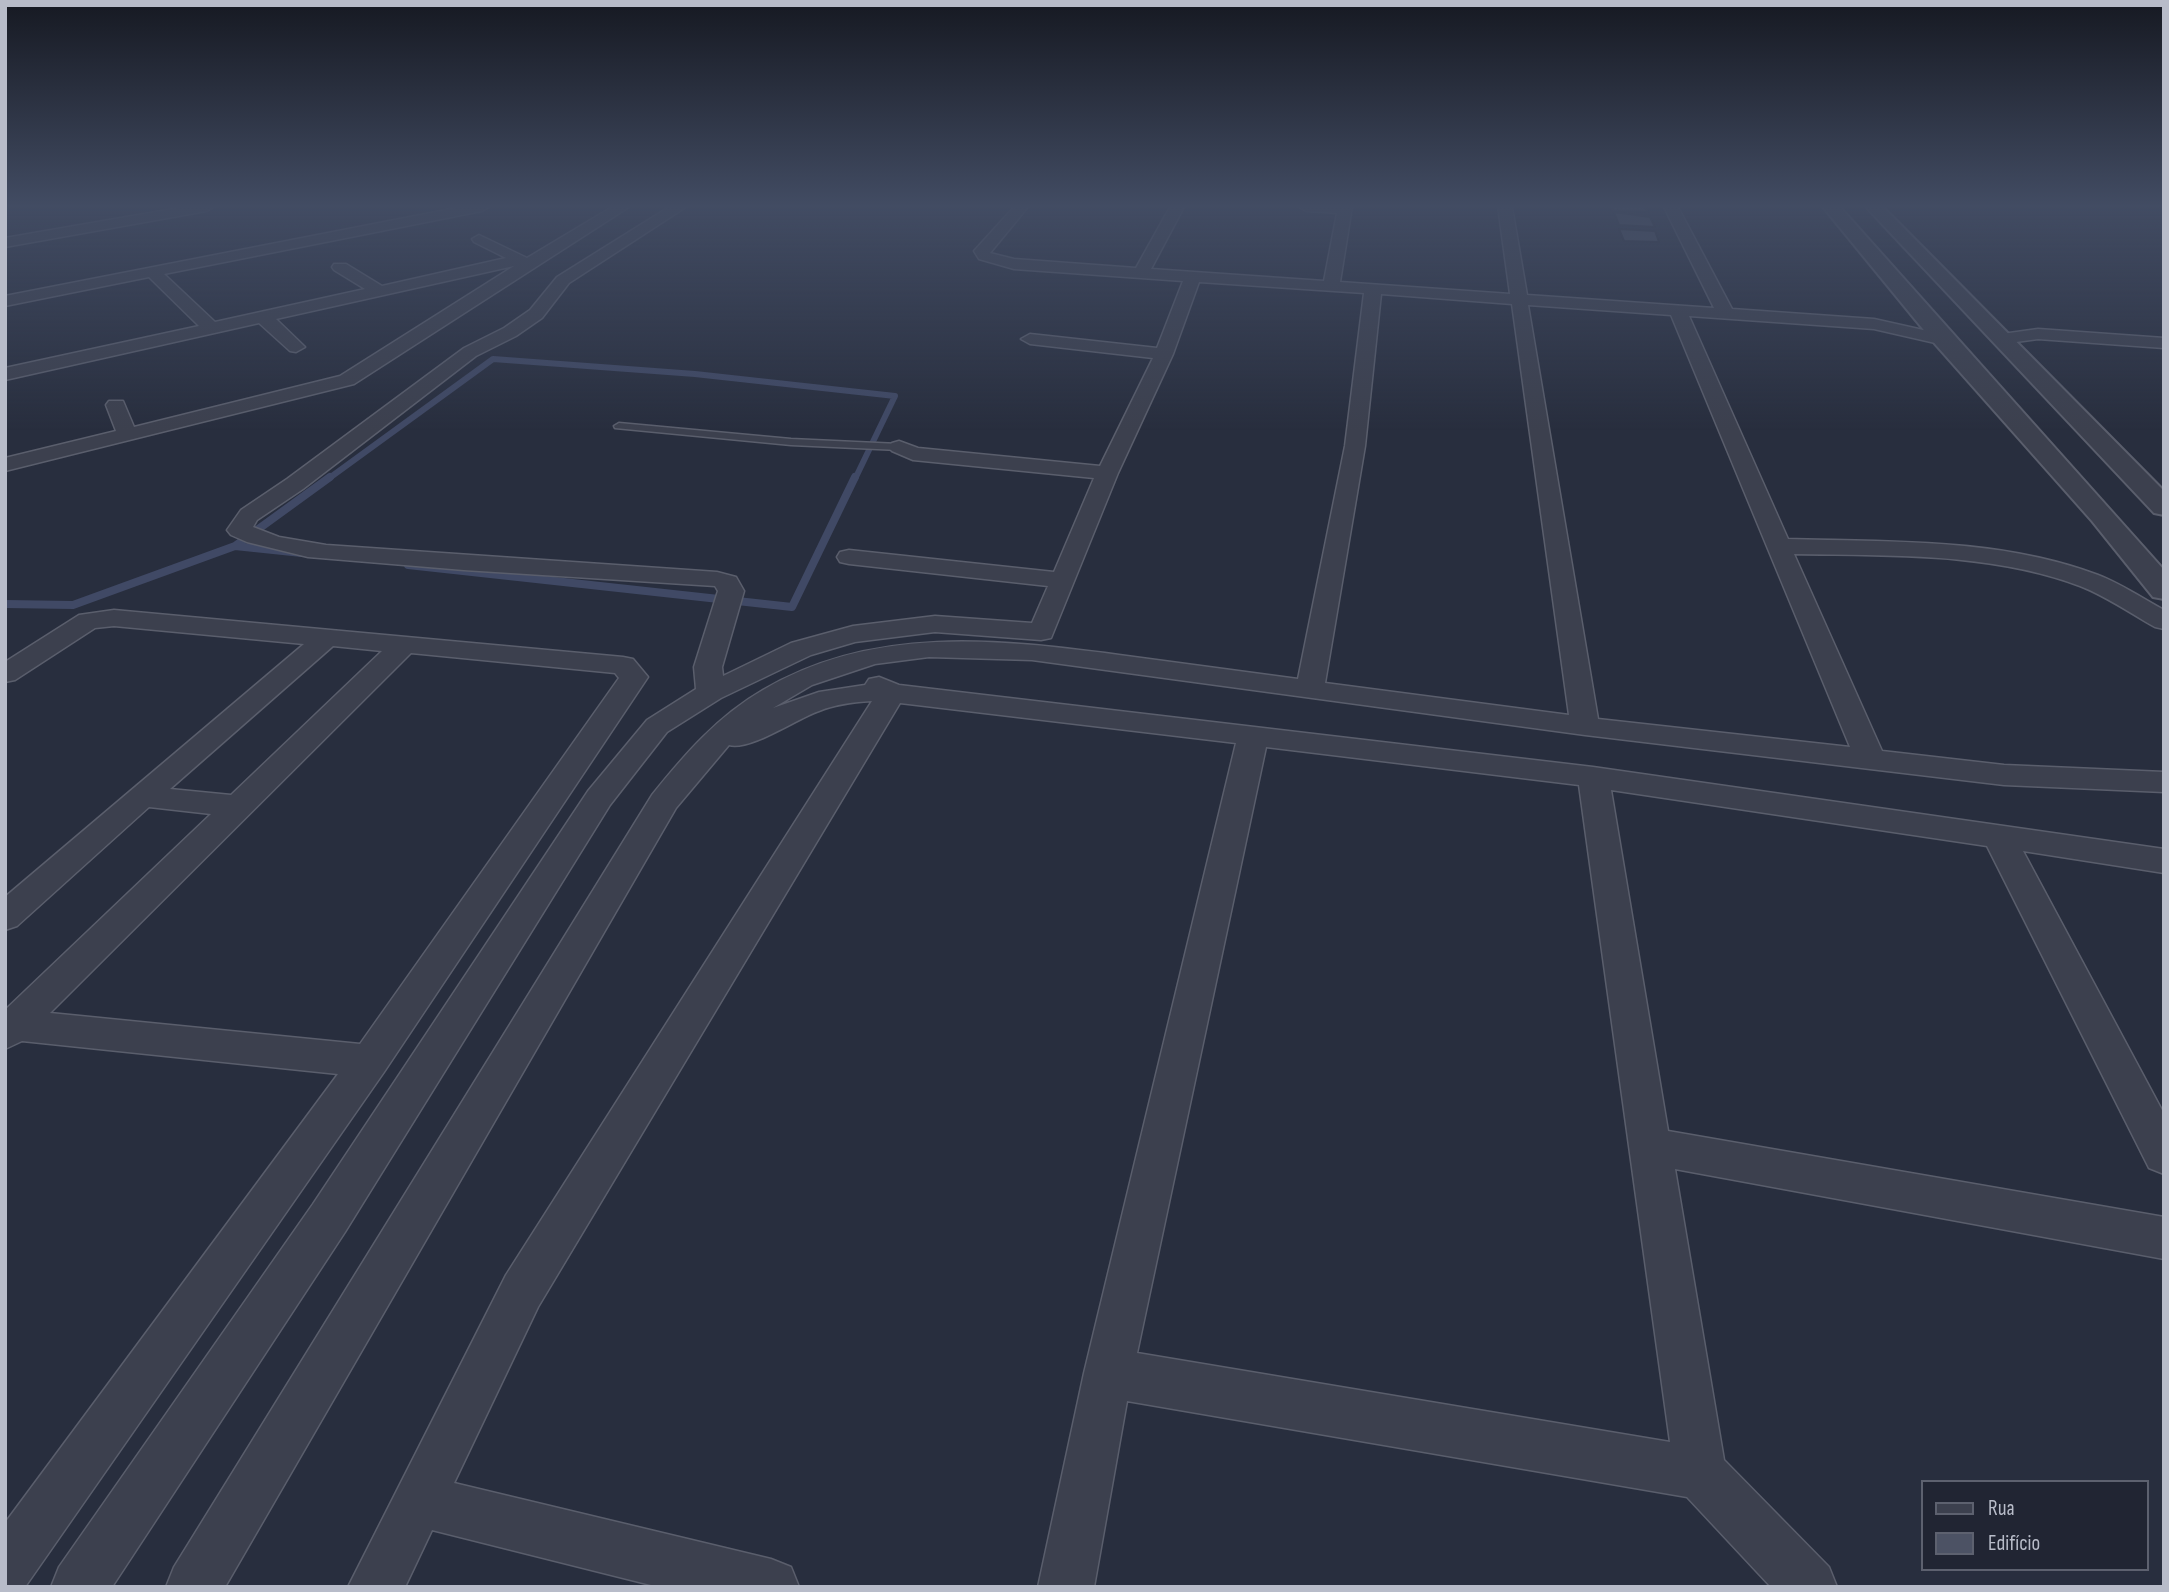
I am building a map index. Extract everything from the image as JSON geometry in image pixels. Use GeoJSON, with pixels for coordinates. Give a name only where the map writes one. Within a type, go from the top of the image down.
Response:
{"type":"FeatureCollection","features":[{"type":"Feature","properties":{"kind":"street"},"geometry":{"type":"LineString","coordinates":[[5,301],[106,281]]}},
{"type":"Feature","properties":{"kind":"street"},"geometry":{"type":"LineString","coordinates":[[163,281],[211,327]]}},
{"type":"Feature","properties":{"kind":"street"},"geometry":{"type":"LineString","coordinates":[[363,281],[379,291]]}},
{"type":"Feature","properties":{"kind":"street"},"geometry":{"type":"LineString","coordinates":[[6,373],[426,281]]}},
{"type":"Feature","properties":{"kind":"street"},"geometry":{"type":"LineString","coordinates":[[5,465],[347,380],[494,281]]}},
{"type":"Feature","properties":{"kind":"street"},"geometry":{"type":"LineString","coordinates":[[562,281],[536,314],[510,332],[470,352],[295,484],[249,515],[239,530],[260,541],[313,550],[443,562],[717,579],[727,582],[727,604],[708,667],[711,692]]}},
{"type":"Feature","properties":{"kind":"street"},"geometry":{"type":"LineString","coordinates":[[1037,642],[1107,473],[1164,355],[1191,281]]}},
{"type":"Feature","properties":{"kind":"street"},"geometry":{"type":"LineString","coordinates":[[1266,281],[1874,324],[1944,340]]}},
{"type":"Feature","properties":{"kind":"street"},"geometry":{"type":"LineString","coordinates":[[1331,286],[1332,281]]}},
{"type":"Feature","properties":{"kind":"street"},"geometry":{"type":"LineString","coordinates":[[1516,281],[1585,726]]}},
{"type":"Feature","properties":{"kind":"street"},"geometry":{"type":"LineString","coordinates":[[1709,281],[1726,314]]}},
{"type":"Feature","properties":{"kind":"street"},"geometry":{"type":"LineString","coordinates":[[1894,281],[2102,515],[2164,590]]}},
{"type":"Feature","properties":{"kind":"street"},"geometry":{"type":"LineString","coordinates":[[1946,281],[2164,507]]}},
{"type":"Feature","properties":{"kind":"street"},"geometry":{"type":"LineString","coordinates":[[1310,688],[1355,446],[1373,289]]}},
{"type":"Feature","properties":{"kind":"street"},"geometry":{"type":"LineString","coordinates":[[1973,309],[2010,326],[2066,335],[2164,343]]}},
{"type":"Feature","properties":{"kind":"street"},"geometry":{"type":"LineString","coordinates":[[1678,311],[1870,759]]}},
{"type":"Feature","properties":{"kind":"street"},"geometry":{"type":"LineString","coordinates":[[262,316],[296,347]]}},
{"type":"Feature","properties":{"kind":"street"},"geometry":{"type":"LineString","coordinates":[[1874,324],[1924,316]]}},
{"type":"Feature","properties":{"kind":"street"},"geometry":{"type":"LineString","coordinates":[[2006,344],[2008,338],[2019,335],[2066,335]]}},
{"type":"Feature","properties":{"kind":"street"},"geometry":{"type":"LineString","coordinates":[[1030,339],[1164,355]]}},
{"type":"Feature","properties":{"kind":"street"},"geometry":{"type":"LineString","coordinates":[[116,405],[127,434]]}},
{"type":"Feature","properties":{"kind":"street"},"geometry":{"type":"LineString","coordinates":[[892,446],[913,454],[1107,473]]}},
{"type":"Feature","properties":{"kind":"street"},"geometry":{"type":"LineString","coordinates":[[1778,546],[1959,553],[2043,567],[2089,581],[2164,621]]}},
{"type":"Feature","properties":{"kind":"street"},"geometry":{"type":"LineString","coordinates":[[849,557],[1061,580]]}},
{"type":"Feature","properties":{"kind":"street"},"geometry":{"type":"LineString","coordinates":[[5,674],[88,621],[114,618],[623,665],[634,677],[370,1061],[5,1569]]}},
{"type":"Feature","properties":{"kind":"street"},"geometry":{"type":"LineString","coordinates":[[79,1587],[329,1219],[599,798],[657,726],[711,692],[801,649],[853,634],[935,624],[1310,688],[1585,726],[2004,775],[2164,782]]}},
{"type":"Feature","properties":{"kind":"street"},"geometry":{"type":"LineString","coordinates":[[5,916],[330,636]]}},
{"type":"Feature","properties":{"kind":"street"},"geometry":{"type":"LineString","coordinates":[[194,1587],[663,802],[702,757],[742,715],[771,694],[816,672],[861,659],[914,650],[1037,642]]}},
{"type":"Feature","properties":{"kind":"street"},"geometry":{"type":"LineString","coordinates":[[10,1030],[405,643]]}},
{"type":"Feature","properties":{"kind":"street"},"geometry":{"type":"LineString","coordinates":[[892,693],[877,684],[877,671],[889,657],[914,650]]}},
{"type":"Feature","properties":{"kind":"street"},"geometry":{"type":"LineString","coordinates":[[702,757],[790,711],[828,697],[860,692],[892,693],[1593,777],[2164,861]]}},
{"type":"Feature","properties":{"kind":"street"},"geometry":{"type":"LineString","coordinates":[[376,1587],[522,1291],[892,693]]}},
{"type":"Feature","properties":{"kind":"street"},"geometry":{"type":"LineString","coordinates":[[1066,1587],[1108,1373],[1253,736]]}},
{"type":"Feature","properties":{"kind":"street"},"geometry":{"type":"LineString","coordinates":[[1593,777],[1700,1474],[1809,1587]]}},
{"type":"Feature","properties":{"kind":"street"},"geometry":{"type":"LineString","coordinates":[[142,796],[237,806]]}},
{"type":"Feature","properties":{"kind":"street"},"geometry":{"type":"LineString","coordinates":[[1999,838],[2164,1155]]}},
{"type":"Feature","properties":{"kind":"street"},"geometry":{"type":"LineString","coordinates":[[10,1030],[370,1061]]}},
{"type":"Feature","properties":{"kind":"street"},"geometry":{"type":"LineString","coordinates":[[1650,1146],[2164,1238]]}},
{"type":"Feature","properties":{"kind":"street"},"geometry":{"type":"LineString","coordinates":[[1108,1373],[1700,1474]]}},
{"type":"Feature","properties":{"kind":"street"},"geometry":{"type":"LineString","coordinates":[[420,1501],[771,1587]]}},
{"type":"Feature","properties":{"kind":"lane"},"geometry":{"type":"LineString","coordinates":[[619,426],[892,446]]}},
{"type":"Feature","properties":{"kind":"waterway"},"geometry":{"type":"LineString","coordinates":[[328,479],[493,359],[695,374],[895,396],[855,479]]}},
{"type":"Feature","properties":{"kind":"waterway"},"geometry":{"type":"LineString","coordinates":[[235,546],[330,477]]}},
{"type":"Feature","properties":{"kind":"waterway"},"geometry":{"type":"LineString","coordinates":[[408,565],[792,607],[855,477]]}},
{"type":"Feature","properties":{"kind":"waterway"},"geometry":{"type":"LineString","coordinates":[[5,604],[73,605],[235,546]]}},
{"type":"Feature","properties":{"kind":"waterway"},"geometry":{"type":"LineString","coordinates":[[235,546],[302,553]]}}]}
